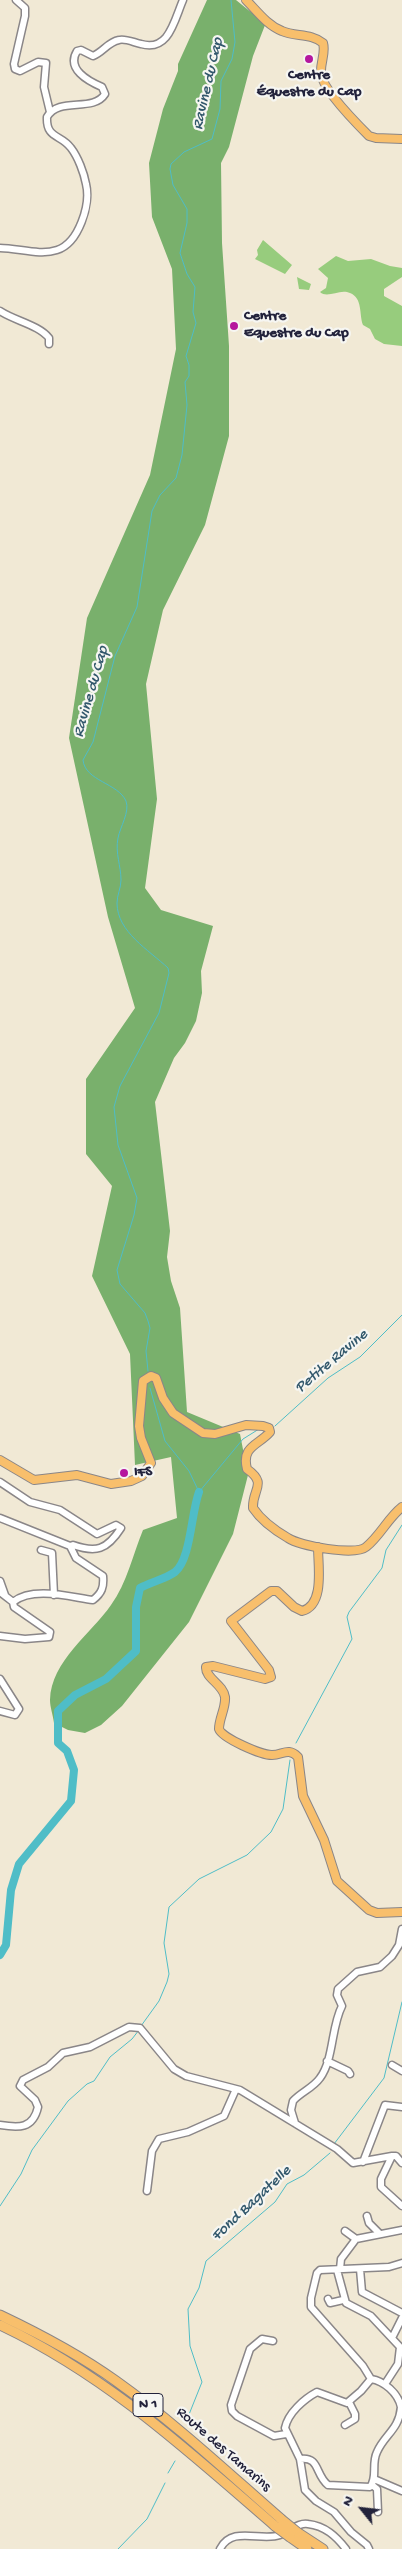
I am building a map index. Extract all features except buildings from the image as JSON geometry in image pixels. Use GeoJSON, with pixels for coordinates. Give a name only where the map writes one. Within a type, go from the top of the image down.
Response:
{"type":"FeatureCollection","features":[{"type":"Feature","properties":{"kind":"highway","name":"Route des Tamarins"},"geometry":{"type":"LineString","coordinates":[[0,2315],[69,2350],[116,2380],[195,2443],[278,2522]]}},
{"type":"Feature","properties":{"kind":"highway","name":"Route des Tamarins"},"geometry":{"type":"LineString","coordinates":[[0,2325],[64,2358],[113,2390],[158,2424],[278,2522],[322,2549]]}},
{"type":"Feature","properties":{"kind":"highway","name":"Route des Tamarins"},"geometry":{"type":"LineString","coordinates":[[294,2532],[307,2549]]}},
{"type":"Feature","properties":{"kind":"main road"},"geometry":{"type":"LineString","coordinates":[[246,0],[262,17],[278,29],[296,35],[313,36],[322,43],[324,49],[321,70],[323,82],[369,136],[402,139]]}},
{"type":"Feature","properties":{"kind":"main road"},"geometry":{"type":"LineString","coordinates":[[0,1460],[34,1480],[77,1475],[111,1484],[131,1481],[142,1476],[151,1463],[141,1438],[139,1412],[143,1381],[151,1376],[156,1378],[163,1398],[173,1413],[203,1434],[215,1434],[246,1425],[268,1428],[270,1432],[254,1443],[247,1456],[247,1469],[256,1476],[258,1482],[253,1508],[257,1515],[289,1539],[318,1547],[355,1552],[362,1550],[402,1507]]}},
{"type":"Feature","properties":{"kind":"main road"},"geometry":{"type":"LineString","coordinates":[[318,1547],[317,1594],[315,1603],[310,1609],[302,1611],[294,1607],[277,1591],[271,1591],[232,1621],[272,1674],[269,1679],[213,1666],[206,1667],[205,1671],[221,1686],[225,1698],[218,1729],[225,1737],[263,1753],[271,1755],[289,1751],[294,1753],[298,1757],[303,1796],[324,1840],[337,1882],[369,1910],[377,1913],[402,1912]]}},
{"type":"Feature","properties":{"kind":"street"},"geometry":{"type":"LineString","coordinates":[[0,248],[56,251],[70,241],[81,220],[87,196],[86,183],[71,148],[53,135],[47,127],[50,112],[44,87],[46,63],[38,62],[20,71],[15,69],[14,64],[26,16],[25,8],[16,0]]}},
{"type":"Feature","properties":{"kind":"street"},"geometry":{"type":"LineString","coordinates":[[50,112],[64,106],[98,100],[105,94],[102,87],[86,80],[80,75],[75,64],[77,51],[80,50],[93,56],[111,42],[121,39],[150,47],[160,44],[167,37],[183,0]]}},
{"type":"Feature","properties":{"kind":"street"},"geometry":{"type":"LineString","coordinates":[[0,311],[22,323],[45,332],[49,338],[49,344]]}},
{"type":"Feature","properties":{"kind":"street"},"geometry":{"type":"LineString","coordinates":[[0,1482],[30,1502],[60,1510],[97,1534],[116,1525],[120,1528],[104,1546],[87,1550],[73,1544],[70,1546],[0,1518]]}},
{"type":"Feature","properties":{"kind":"street"},"geometry":{"type":"LineString","coordinates":[[13,1602],[23,1596],[54,1595],[93,1600],[103,1589],[102,1576],[76,1558],[70,1546]]}},
{"type":"Feature","properties":{"kind":"street"},"geometry":{"type":"LineString","coordinates":[[41,1550],[52,1553],[54,1595]]}},
{"type":"Feature","properties":{"kind":"street"},"geometry":{"type":"LineString","coordinates":[[0,1582],[3,1594],[13,1602],[14,1607],[50,1632],[49,1637],[16,1639],[0,1636]]}},
{"type":"Feature","properties":{"kind":"street"},"geometry":{"type":"LineString","coordinates":[[0,1679],[20,1709],[12,1716],[0,1711]]}},
{"type":"Feature","properties":{"kind":"street"},"geometry":{"type":"LineString","coordinates":[[294,2123],[291,2110],[293,2101],[322,2077],[337,2015],[342,2006],[337,1994],[338,1989],[357,1972],[380,1967],[392,1956],[399,1945],[402,1929]]}},
{"type":"Feature","properties":{"kind":"street"},"geometry":{"type":"LineString","coordinates":[[0,2125],[17,2128],[24,2127],[31,2122],[37,2113],[38,2107],[35,2100],[20,2086],[23,2080],[48,2067],[63,2053],[90,2047],[130,2027],[140,2028],[174,2070],[186,2076],[236,2089],[337,2149],[348,2162],[363,2162],[392,2156],[401,2159],[402,2163]]}},
{"type":"Feature","properties":{"kind":"street"},"geometry":{"type":"LineString","coordinates":[[326,2061],[348,2071],[350,2074]]}},
{"type":"Feature","properties":{"kind":"street"},"geometry":{"type":"LineString","coordinates":[[392,2066],[402,2071]]}},
{"type":"Feature","properties":{"kind":"street"},"geometry":{"type":"LineString","coordinates":[[147,2190],[148,2168],[156,2141],[161,2138],[195,2130],[224,2116],[236,2089]]}},
{"type":"Feature","properties":{"kind":"street"},"geometry":{"type":"LineString","coordinates":[[363,2162],[385,2105],[393,2104],[402,2108]]}},
{"type":"Feature","properties":{"kind":"street"},"geometry":{"type":"LineString","coordinates":[[392,2156],[381,2179],[382,2187],[402,2206]]}},
{"type":"Feature","properties":{"kind":"street"},"geometry":{"type":"LineString","coordinates":[[367,2216],[369,2223],[379,2233]]}},
{"type":"Feature","properties":{"kind":"street"},"geometry":{"type":"LineString","coordinates":[[343,2300],[339,2270],[340,2259],[345,2251],[356,2239],[402,2230]]}},
{"type":"Feature","properties":{"kind":"street"},"geometry":{"type":"LineString","coordinates":[[345,2231],[356,2239]]}},
{"type":"Feature","properties":{"kind":"street"},"geometry":{"type":"LineString","coordinates":[[378,2512],[377,2489],[373,2482],[377,2451],[394,2431],[401,2404],[385,2384],[370,2379],[363,2366],[318,2318],[312,2307],[311,2298],[317,2273],[389,2267],[402,2263]]}},
{"type":"Feature","properties":{"kind":"street"},"geometry":{"type":"LineString","coordinates":[[360,2268],[362,2292],[402,2313]]}},
{"type":"Feature","properties":{"kind":"street"},"geometry":{"type":"LineString","coordinates":[[328,2299],[330,2303],[343,2300],[371,2316],[401,2346],[398,2364],[385,2384]]}},
{"type":"Feature","properties":{"kind":"street"},"geometry":{"type":"LineString","coordinates":[[393,2336],[402,2318]]}},
{"type":"Feature","properties":{"kind":"street"},"geometry":{"type":"LineString","coordinates":[[273,2341],[262,2339],[250,2349],[231,2405],[232,2411],[237,2416],[274,2436],[286,2434]]}},
{"type":"Feature","properties":{"kind":"street"},"geometry":{"type":"LineString","coordinates":[[368,2549],[367,2545],[351,2532],[334,2512],[310,2497],[302,2482],[300,2459],[286,2434],[286,2420],[318,2392],[342,2402],[349,2402],[370,2379]]}},
{"type":"Feature","properties":{"kind":"street"},"geometry":{"type":"LineString","coordinates":[[345,2425],[355,2419],[355,2414],[349,2402]]}},
{"type":"Feature","properties":{"kind":"street"},"geometry":{"type":"LineString","coordinates":[[300,2459],[308,2458],[313,2460],[328,2485],[366,2488],[373,2482]]}},
{"type":"Feature","properties":{"kind":"street"},"geometry":{"type":"LineString","coordinates":[[373,2482],[402,2491]]}},
{"type":"Feature","properties":{"kind":"street"},"geometry":{"type":"LineString","coordinates":[[220,2549],[223,2543],[230,2538],[241,2536],[279,2536],[294,2532],[302,2523],[317,2526],[328,2531],[346,2549]]}},
{"type":"Feature","properties":{"kind":"green space"},"geometry":{"type":"Polygon","coordinates":[[[207,0],[236,0],[252,13],[267,20],[253,56],[229,147],[221,163],[222,243],[229,346],[229,436],[205,525],[163,610],[146,684],[157,799],[145,888],[161,910],[213,926],[201,971],[202,993],[196,1021],[185,1043],[174,1058],[155,1102],[170,1231],[167,1257],[171,1281],[180,1308],[187,1412],[240,1434],[248,1475],[233,1534],[189,1622],[122,1706],[101,1725],[85,1733],[68,1730],[54,1723],[50,1700],[52,1686],[57,1673],[64,1660],[103,1616],[117,1596],[126,1578],[143,1530],[177,1518],[171,1457],[135,1465],[130,1354],[92,1276],[112,1186],[86,1154],[86,1079],[135,1008],[108,917],[69,738],[87,618],[150,475],[176,349],[172,269],[152,217],[149,163],[163,109],[178,71],[178,64],[207,0]]]}},
{"type":"Feature","properties":{"kind":"green space"},"geometry":{"type":"Polygon","coordinates":[[[263,240],[292,265],[285,274],[255,259],[258,255],[257,250],[263,240]]]}},
{"type":"Feature","properties":{"kind":"green space"},"geometry":{"type":"Polygon","coordinates":[[[336,256],[348,261],[371,259],[402,268],[402,277],[384,289],[384,296],[402,306],[402,346],[384,344],[375,339],[370,329],[363,325],[359,303],[354,295],[346,292],[323,294],[320,292],[326,288],[328,278],[318,269],[336,256]]]}},
{"type":"Feature","properties":{"kind":"green space"},"geometry":{"type":"Polygon","coordinates":[[[297,277],[311,284],[309,290],[299,289],[297,277]]]}},
{"type":"Feature","properties":{"kind":"waterway","name":"Ravine du Cap"},"geometry":{"type":"LineString","coordinates":[[148,1371],[146,1351],[150,1328],[148,1321],[145,1313],[120,1284],[117,1270],[134,1215],[137,1198],[118,1145],[114,1107],[120,1086],[159,1013],[169,973],[168,968],[135,940],[122,923],[117,903],[121,880],[117,844],[126,815],[127,805],[122,795],[89,773],[83,760],[93,742],[115,656],[137,607],[152,511],[160,495],[176,478],[182,455],[187,405],[185,382],[189,376],[189,365],[186,356],[196,323],[193,312],[195,287],[187,274],[180,253],[187,223],[187,209],[173,185],[170,169],[171,164],[184,152],[212,139],[220,109],[221,81],[232,59],[235,42],[231,0]]}},
{"type":"Feature","properties":{"kind":"waterway","name":"Petite Ravine"},"geometry":{"type":"LineString","coordinates":[[275,1426],[328,1378],[360,1357],[402,1315]]}},
{"type":"Feature","properties":{"kind":"waterway","name":"Ravine du Cap"},"geometry":{"type":"LineString","coordinates":[[150,1388],[165,1441],[189,1471],[199,1492],[243,1439],[259,1429]]}},
{"type":"Feature","properties":{"kind":"waterway","name":"Ravine du Cap"},"geometry":{"type":"LineString","coordinates":[[0,1955],[6,1945],[11,1890],[19,1864],[71,1801],[74,1770],[67,1751],[58,1743],[58,1711],[75,1695],[106,1679],[136,1651],[136,1607],[140,1588],[175,1572],[180,1566],[188,1547],[199,1492]]}},
{"type":"Feature","properties":{"kind":"waterway"},"geometry":{"type":"LineString","coordinates":[[296,1743],[352,1639],[347,1617],[349,1612],[382,1568],[386,1550],[402,1525]]}},
{"type":"Feature","properties":{"kind":"waterway"},"geometry":{"type":"LineString","coordinates":[[141,2026],[159,2001],[169,1974],[164,1943],[169,1907],[199,1879],[247,1855],[271,1832],[283,1809],[290,1760]]}},
{"type":"Feature","properties":{"kind":"waterway","name":"Fond Bagatelle"},"geometry":{"type":"LineString","coordinates":[[334,2144],[384,2078],[402,2002]]}},
{"type":"Feature","properties":{"kind":"waterway"},"geometry":{"type":"LineString","coordinates":[[0,2206],[21,2174],[32,2150],[68,2101],[87,2084],[94,2081],[110,2057],[132,2039],[139,2030]]}},
{"type":"Feature","properties":{"kind":"waterway","name":"Fond Bagatelle"},"geometry":{"type":"LineString","coordinates":[[186,2422],[202,2382],[190,2346],[188,2309],[199,2288],[206,2261],[275,2202],[287,2184],[304,2175],[330,2153]]}},
{"type":"Feature","properties":{"kind":"waterway","name":"Fond Bagatelle"},"geometry":{"type":"LineString","coordinates":[[168,2473],[175,2461]]}},
{"type":"Feature","properties":{"kind":"waterway","name":"Fond Bagatelle"},"geometry":{"type":"LineString","coordinates":[[118,2549],[147,2519],[165,2483]]}},
{"type":"Feature","properties":{"kind":"place","name":"Centre Équestre du Cap"},"geometry":{"type":"Point","coordinates":[309,59]}},
{"type":"Feature","properties":{"kind":"place","name":"Centre Equestre du Cap"},"geometry":{"type":"Point","coordinates":[234,326]}},
{"type":"Feature","properties":{"kind":"place","name":"IFS"},"geometry":{"type":"Point","coordinates":[124,1473]}}]}
